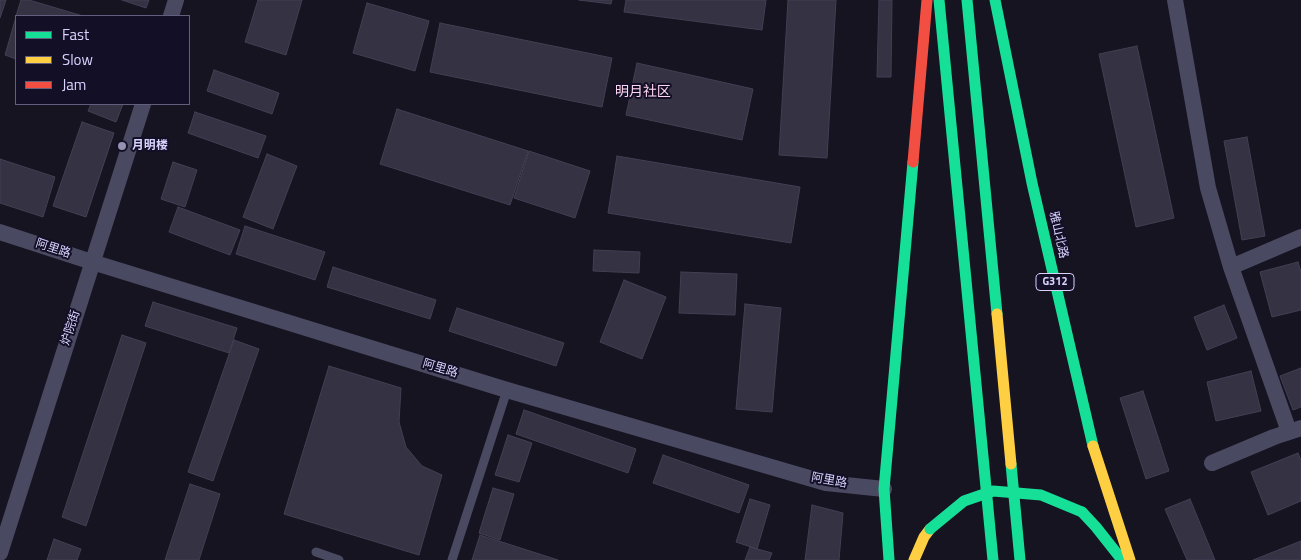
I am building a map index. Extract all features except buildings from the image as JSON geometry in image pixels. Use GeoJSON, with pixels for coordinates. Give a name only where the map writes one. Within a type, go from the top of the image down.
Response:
{"type":"FeatureCollection","features":[{"type":"Feature","properties":{"kind":"main road"},"geometry":{"type":"LineString","coordinates":[[889,560],[884,489],[927,0]]}},
{"type":"Feature","properties":{"kind":"main road"},"geometry":{"type":"LineString","coordinates":[[939,0],[993,560]]}},
{"type":"Feature","properties":{"kind":"main road"},"geometry":{"type":"LineString","coordinates":[[968,0],[1020,560]]}},
{"type":"Feature","properties":{"kind":"main road","name":"雅山北路"},"geometry":{"type":"LineString","coordinates":[[995,0],[1032,183],[1094,450],[1130,560]]}},
{"type":"Feature","properties":{"kind":"main road"},"geometry":{"type":"LineString","coordinates":[[914,560],[924,537],[930,529],[964,501],[993,491],[1040,495],[1082,512],[1122,560]]}},
{"type":"Feature","properties":{"kind":"street"},"geometry":{"type":"LineString","coordinates":[[171,15],[176,0]]}},
{"type":"Feature","properties":{"kind":"street"},"geometry":{"type":"LineString","coordinates":[[1175,0],[1208,188],[1231,267],[1286,423],[1294,430],[1212,463]]}},
{"type":"Feature","properties":{"kind":"street","name":"炉院街"},"geometry":{"type":"LineString","coordinates":[[0,553],[143,105]]}},
{"type":"Feature","properties":{"kind":"street","name":"阿里路"},"geometry":{"type":"LineString","coordinates":[[0,232],[507,390],[826,483],[884,489]]}},
{"type":"Feature","properties":{"kind":"street"},"geometry":{"type":"LineString","coordinates":[[1231,267],[1301,237]]}},
{"type":"Feature","properties":{"kind":"lane"},"geometry":{"type":"LineString","coordinates":[[452,560],[507,390]]}},
{"type":"Feature","properties":{"kind":"lane"},"geometry":{"type":"LineString","coordinates":[[316,552],[339,560]]}},
{"type":"Feature","properties":{"kind":"traffic: fast"},"geometry":{"type":"LineString","coordinates":[[939,0],[993,560]]}},
{"type":"Feature","properties":{"kind":"traffic: fast"},"geometry":{"type":"LineString","coordinates":[[967,0],[997,314]]}},
{"type":"Feature","properties":{"kind":"traffic: fast"},"geometry":{"type":"LineString","coordinates":[[995,0],[1032,183],[1093,446]]}},
{"type":"Feature","properties":{"kind":"traffic: fast"},"geometry":{"type":"LineString","coordinates":[[889,560],[884,489],[913,162]]}},
{"type":"Feature","properties":{"kind":"traffic: fast"},"geometry":{"type":"LineString","coordinates":[[1011,464],[1020,560]]}},
{"type":"Feature","properties":{"kind":"traffic: fast"},"geometry":{"type":"LineString","coordinates":[[930,529],[964,501],[993,491],[1041,495],[1082,512]]}},
{"type":"Feature","properties":{"kind":"traffic: fast"},"geometry":{"type":"LineString","coordinates":[[1082,512],[1122,560]]}},
{"type":"Feature","properties":{"kind":"traffic: slow"},"geometry":{"type":"LineString","coordinates":[[997,314],[1011,464]]}},
{"type":"Feature","properties":{"kind":"traffic: slow"},"geometry":{"type":"LineString","coordinates":[[1093,446],[1130,560]]}},
{"type":"Feature","properties":{"kind":"traffic: slow"},"geometry":{"type":"LineString","coordinates":[[914,560],[924,537],[930,529]]}},
{"type":"Feature","properties":{"kind":"traffic: jam"},"geometry":{"type":"LineString","coordinates":[[913,162],[927,0]]}},
{"type":"Feature","properties":{"kind":"place","name":"月明楼"},"geometry":{"type":"Point","coordinates":[122,146]}},
{"type":"Feature","properties":{"kind":"district","name":"明月社区"},"geometry":{"type":"Point","coordinates":[643,93]}}]}
